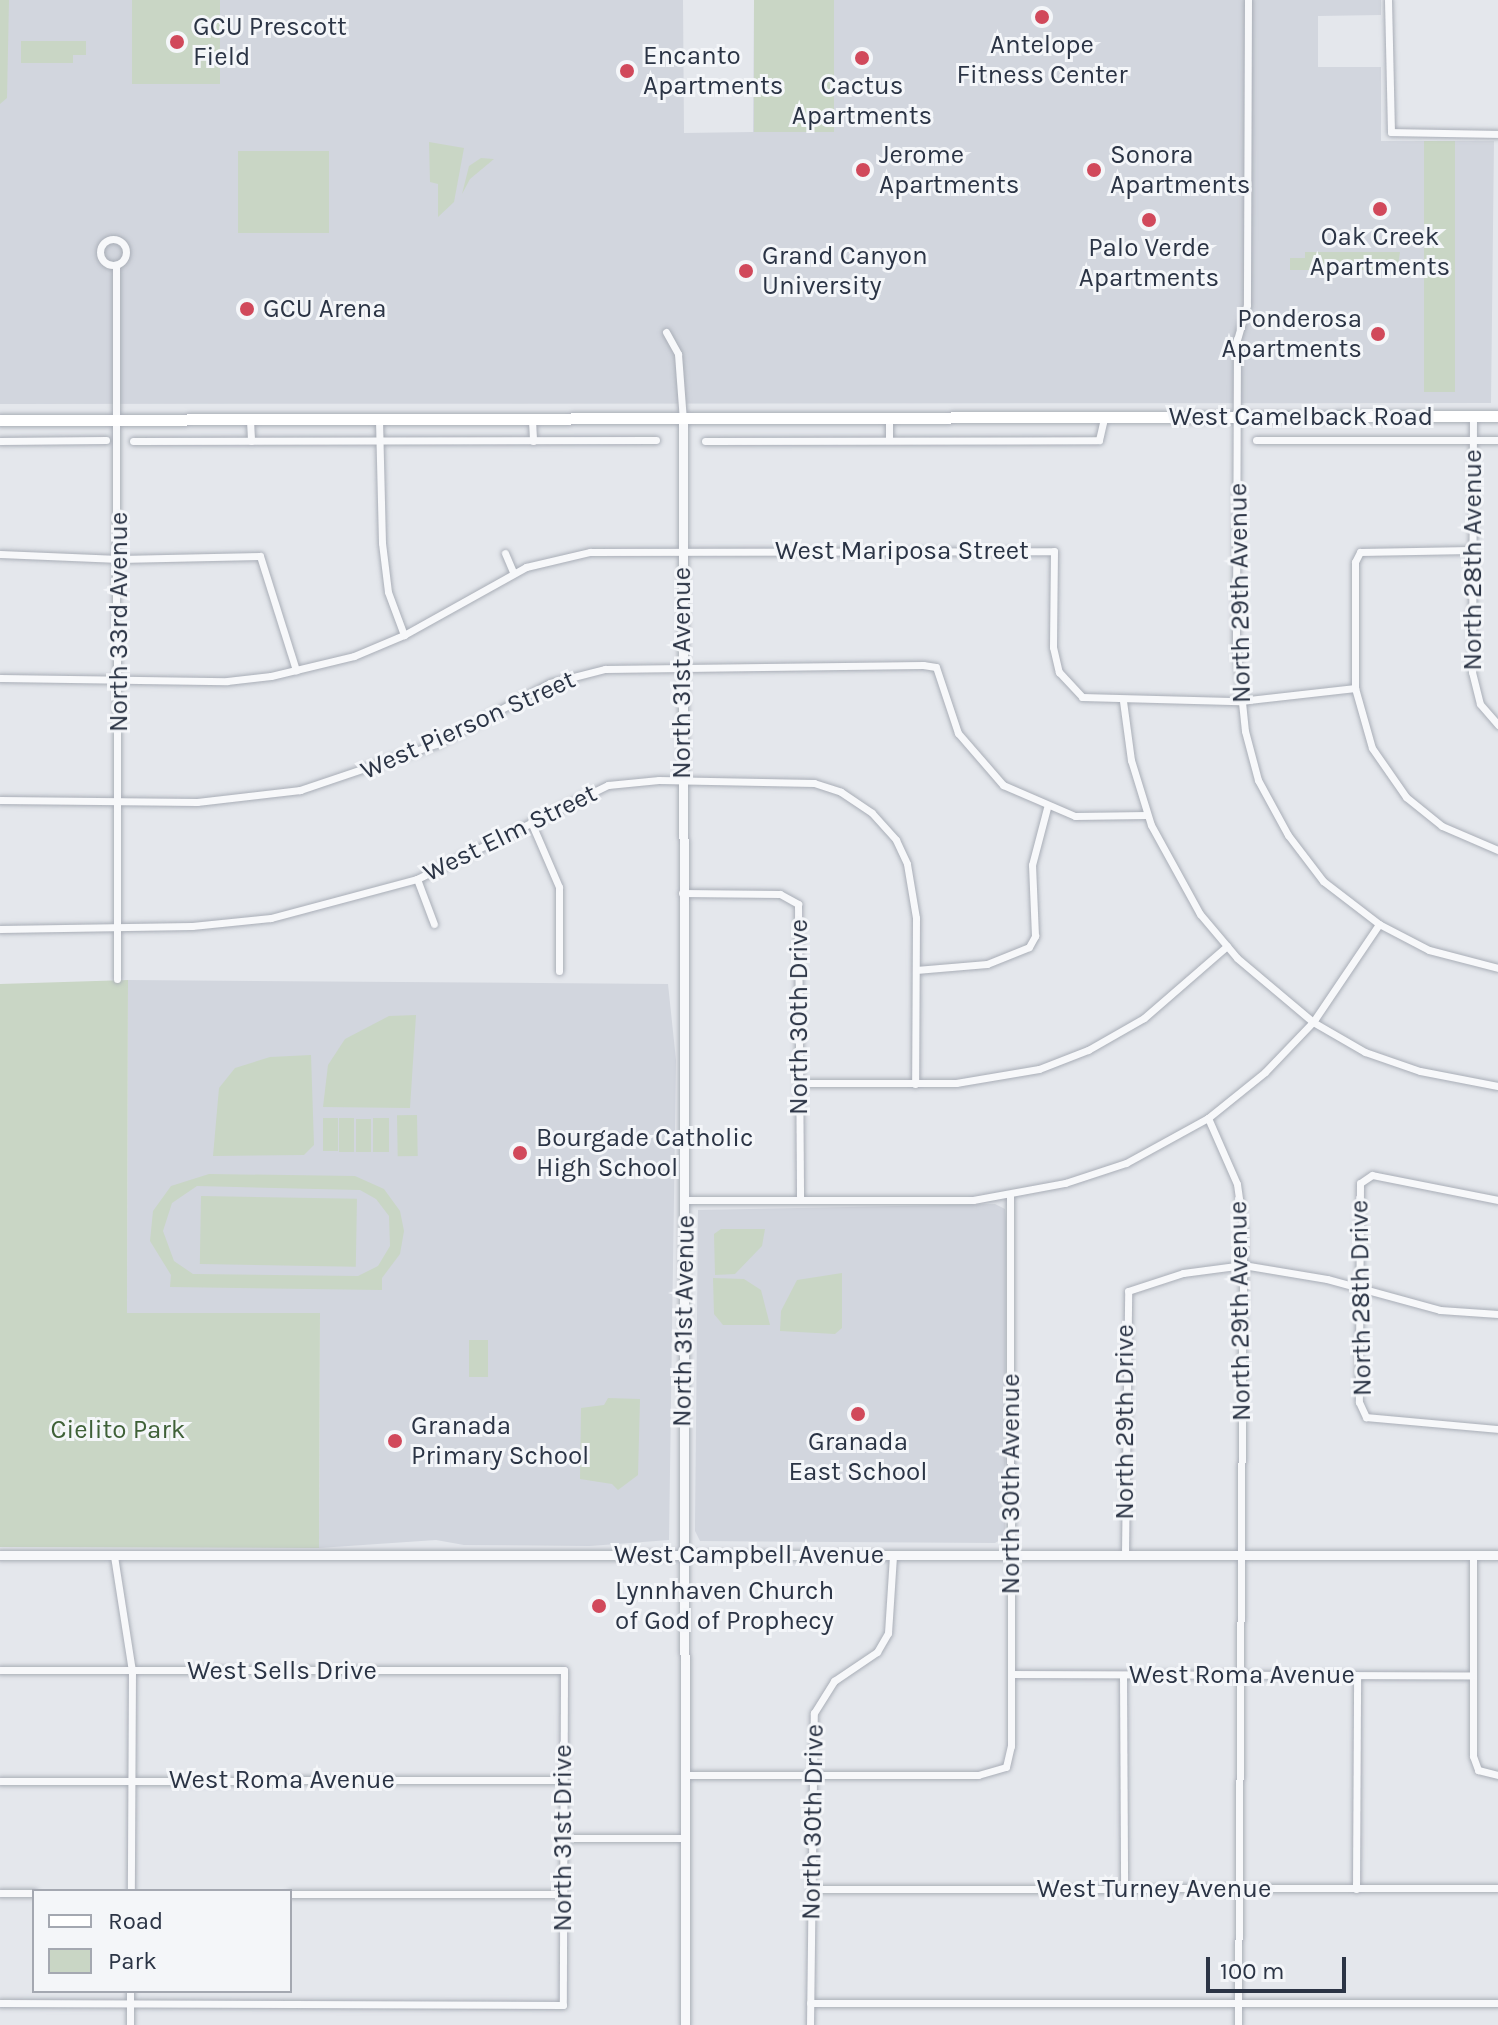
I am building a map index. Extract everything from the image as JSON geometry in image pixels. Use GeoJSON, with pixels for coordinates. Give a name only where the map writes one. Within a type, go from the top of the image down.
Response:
{"type":"FeatureCollection","features":[{"type":"Feature","properties":{"kind":"main road","name":"West Camelback Road"},"geometry":{"type":"LineString","coordinates":[[0,420],[1498,416]]}},
{"type":"Feature","properties":{"kind":"street","name":"North 29th Avenue"},"geometry":{"type":"LineString","coordinates":[[1248,0],[1247,305],[1237,339],[1240,701],[1258,780],[1288,835],[1323,881],[1379,924],[1429,950],[1498,968]]}},
{"type":"Feature","properties":{"kind":"street"},"geometry":{"type":"LineString","coordinates":[[1388,0],[1391,132],[1498,134]]}},
{"type":"Feature","properties":{"kind":"street","name":"North 33rd Avenue"},"geometry":{"type":"LineString","coordinates":[[116,265],[119,420],[117,979]]}},
{"type":"Feature","properties":{"kind":"street","name":"North 31st Avenue"},"geometry":{"type":"LineString","coordinates":[[666,332],[678,354],[683,420],[681,779],[685,1200],[685,2025]]}},
{"type":"Feature","properties":{"kind":"street","name":"North 28th Avenue"},"geometry":{"type":"LineString","coordinates":[[1473,416],[1472,672],[1480,704],[1498,725]]}},
{"type":"Feature","properties":{"kind":"street"},"geometry":{"type":"LineString","coordinates":[[705,441],[1099,440],[1104,418]]}},
{"type":"Feature","properties":{"kind":"street"},"geometry":{"type":"LineString","coordinates":[[889,419],[889,440]]}},
{"type":"Feature","properties":{"kind":"street"},"geometry":{"type":"LineString","coordinates":[[250,420],[251,441]]}},
{"type":"Feature","properties":{"kind":"street"},"geometry":{"type":"LineString","coordinates":[[379,420],[382,543],[388,592],[404,635]]}},
{"type":"Feature","properties":{"kind":"street"},"geometry":{"type":"LineString","coordinates":[[532,420],[533,441]]}},
{"type":"Feature","properties":{"kind":"street"},"geometry":{"type":"LineString","coordinates":[[0,441],[106,440]]}},
{"type":"Feature","properties":{"kind":"street"},"geometry":{"type":"LineString","coordinates":[[133,441],[656,440]]}},
{"type":"Feature","properties":{"kind":"street","name":"West Camelback Road"},"geometry":{"type":"LineString","coordinates":[[1256,440],[1498,440]]}},
{"type":"Feature","properties":{"kind":"street"},"geometry":{"type":"LineString","coordinates":[[1471,550],[1360,552],[1355,562],[1355,688],[1365,731],[1380,763],[1406,797],[1442,826],[1498,850]]}},
{"type":"Feature","properties":{"kind":"street","name":"West Mariposa Street"},"geometry":{"type":"LineString","coordinates":[[0,678],[227,681],[296,670],[354,656],[404,635],[513,572],[590,552],[1054,551],[1053,647],[1059,672],[1082,697],[1123,701],[1240,701],[1355,688]]}},
{"type":"Feature","properties":{"kind":"street"},"geometry":{"type":"LineString","coordinates":[[505,553],[513,572]]}},
{"type":"Feature","properties":{"kind":"street"},"geometry":{"type":"LineString","coordinates":[[0,554],[119,559],[260,556],[296,670]]}},
{"type":"Feature","properties":{"kind":"street","name":"West Pierson Street"},"geometry":{"type":"LineString","coordinates":[[0,800],[118,804],[263,796],[339,781],[436,744],[550,683],[605,669],[681,664],[936,667],[958,733],[978,761],[1003,785],[1047,808],[1106,819],[1147,815]]}},
{"type":"Feature","properties":{"kind":"street"},"geometry":{"type":"LineString","coordinates":[[1123,701],[1131,760],[1147,815],[1190,898],[1257,979],[1313,1022],[1365,1052],[1420,1071],[1498,1086]]}},
{"type":"Feature","properties":{"kind":"street","name":"West Elm Street"},"geometry":{"type":"LineString","coordinates":[[0,929],[117,927],[271,918],[323,908],[417,879],[590,790],[627,781],[681,779],[814,783],[841,792],[872,813],[896,840],[912,880],[916,970]]}},
{"type":"Feature","properties":{"kind":"street"},"geometry":{"type":"LineString","coordinates":[[915,1084],[916,970],[987,964],[1029,947],[1035,936],[1032,865],[1047,808]]}},
{"type":"Feature","properties":{"kind":"street"},"geometry":{"type":"LineString","coordinates":[[531,822],[559,887],[559,971]]}},
{"type":"Feature","properties":{"kind":"street"},"geometry":{"type":"LineString","coordinates":[[417,879],[434,924]]}},
{"type":"Feature","properties":{"kind":"street","name":"North 30th Drive"},"geometry":{"type":"LineString","coordinates":[[682,893],[780,894],[798,904],[800,1200]]}},
{"type":"Feature","properties":{"kind":"street"},"geometry":{"type":"LineString","coordinates":[[685,1200],[944,1201],[1010,1194],[1126,1163],[1208,1118],[1313,1022],[1379,924]]}},
{"type":"Feature","properties":{"kind":"street"},"geometry":{"type":"LineString","coordinates":[[800,1083],[982,1081],[1067,1059],[1144,1018],[1227,946]]}},
{"type":"Feature","properties":{"kind":"street","name":"North 29th Avenue"},"geometry":{"type":"LineString","coordinates":[[1208,1118],[1237,1184],[1243,1265],[1238,2025]]}},
{"type":"Feature","properties":{"kind":"street","name":"North 28th Drive"},"geometry":{"type":"LineString","coordinates":[[1498,1200],[1372,1175],[1362,1178],[1359,1402],[1366,1417],[1498,1429]]}},
{"type":"Feature","properties":{"kind":"street","name":"North 30th Avenue"},"geometry":{"type":"LineString","coordinates":[[810,1774],[1002,1771],[1011,1754],[1010,1194]]}},
{"type":"Feature","properties":{"kind":"street"},"geometry":{"type":"LineString","coordinates":[[1243,1265],[1440,1310],[1498,1314]]}},
{"type":"Feature","properties":{"kind":"street","name":"North 29th Drive"},"geometry":{"type":"LineString","coordinates":[[1125,1554],[1128,1291],[1183,1273],[1243,1265]]}},
{"type":"Feature","properties":{"kind":"street","name":"West Campbell Avenue"},"geometry":{"type":"LineString","coordinates":[[0,1555],[1498,1555]]}},
{"type":"Feature","properties":{"kind":"street","name":"North 30th Drive"},"geometry":{"type":"LineString","coordinates":[[810,2025],[811,1731],[819,1699],[834,1681],[877,1652],[888,1633],[893,1555]]}},
{"type":"Feature","properties":{"kind":"street"},"geometry":{"type":"LineString","coordinates":[[1473,1555],[1473,1756],[1478,1770],[1498,1775]]}},
{"type":"Feature","properties":{"kind":"street"},"geometry":{"type":"LineString","coordinates":[[114,1556],[132,1671],[131,1889]]}},
{"type":"Feature","properties":{"kind":"street","name":"West Sells Drive"},"geometry":{"type":"LineString","coordinates":[[0,1670],[564,1670]]}},
{"type":"Feature","properties":{"kind":"street","name":"North 31st Drive"},"geometry":{"type":"LineString","coordinates":[[130,2003],[563,2005],[564,1670]]}},
{"type":"Feature","properties":{"kind":"street","name":"West Roma Avenue"},"geometry":{"type":"LineString","coordinates":[[1011,1674],[1473,1676]]}},
{"type":"Feature","properties":{"kind":"street"},"geometry":{"type":"LineString","coordinates":[[1123,1675],[1124,1889]]}},
{"type":"Feature","properties":{"kind":"street"},"geometry":{"type":"LineString","coordinates":[[1356,1889],[1357,1676]]}},
{"type":"Feature","properties":{"kind":"street"},"geometry":{"type":"LineString","coordinates":[[685,1775],[810,1774]]}},
{"type":"Feature","properties":{"kind":"street","name":"West Roma Avenue"},"geometry":{"type":"LineString","coordinates":[[0,1781],[563,1780]]}},
{"type":"Feature","properties":{"kind":"street"},"geometry":{"type":"LineString","coordinates":[[563,1838],[684,1838]]}},
{"type":"Feature","properties":{"kind":"street","name":"West Turney Avenue"},"geometry":{"type":"LineString","coordinates":[[811,1889],[1498,1888]]}},
{"type":"Feature","properties":{"kind":"street"},"geometry":{"type":"LineString","coordinates":[[0,1893],[32,1893]]}},
{"type":"Feature","properties":{"kind":"street"},"geometry":{"type":"LineString","coordinates":[[292,1894],[563,1894]]}},
{"type":"Feature","properties":{"kind":"street"},"geometry":{"type":"LineString","coordinates":[[130,1993],[130,2025]]}},
{"type":"Feature","properties":{"kind":"street"},"geometry":{"type":"LineString","coordinates":[[0,2003],[130,2003]]}},
{"type":"Feature","properties":{"kind":"street"},"geometry":{"type":"LineString","coordinates":[[810,2003],[1498,2003]]}},
{"type":"Feature","properties":{"kind":"shaded area","name":"Grand Canyon University"},"geometry":{"type":"Polygon","coordinates":[[[0,0],[683,0],[684,133],[753,132],[754,0],[1381,0],[1381,15],[1318,16],[1318,67],[1381,67],[1381,141],[1494,141],[1491,403],[0,404],[0,0]]]}},
{"type":"Feature","properties":{"kind":"shaded area"},"geometry":{"type":"Polygon","coordinates":[[[128,980],[668,984],[676,1060],[669,1540],[590,1546],[464,1545],[436,1540],[319,1548],[320,1314],[127,1313],[128,980]]]}},
{"type":"Feature","properties":{"kind":"shaded area"},"geometry":{"type":"Polygon","coordinates":[[[995,1204],[1005,1209],[1006,1221],[1005,1537],[995,1543],[700,1541],[695,1531],[698,1210],[995,1204]]]}},
{"type":"Feature","properties":{"kind":"green space"},"geometry":{"type":"Polygon","coordinates":[[[0,0],[9,0],[7,98],[0,104],[0,0]]]}},
{"type":"Feature","properties":{"kind":"green space","name":"GCU Prescott Field"},"geometry":{"type":"Polygon","coordinates":[[[132,0],[220,0],[220,84],[132,84],[132,0]]]}},
{"type":"Feature","properties":{"kind":"green space"},"geometry":{"type":"Polygon","coordinates":[[[754,0],[834,0],[834,132],[754,132],[754,0]]]}},
{"type":"Feature","properties":{"kind":"green space"},"geometry":{"type":"Polygon","coordinates":[[[21,41],[86,41],[86,55],[73,55],[73,63],[21,63],[21,41]]]}},
{"type":"Feature","properties":{"kind":"green space"},"geometry":{"type":"Polygon","coordinates":[[[1424,141],[1455,141],[1455,392],[1424,392],[1424,141]]]}},
{"type":"Feature","properties":{"kind":"green space"},"geometry":{"type":"Polygon","coordinates":[[[429,142],[464,148],[454,202],[438,217],[438,184],[430,182],[429,142]]]}},
{"type":"Feature","properties":{"kind":"green space"},"geometry":{"type":"Polygon","coordinates":[[[238,151],[329,151],[329,233],[238,233],[238,151]]]}},
{"type":"Feature","properties":{"kind":"green space"},"geometry":{"type":"Polygon","coordinates":[[[481,158],[494,159],[470,179],[462,194],[469,166],[481,158]]]}},
{"type":"Feature","properties":{"kind":"green space"},"geometry":{"type":"Polygon","coordinates":[[[1305,252],[1400,252],[1398,265],[1386,270],[1290,270],[1290,258],[1305,258],[1305,252]]]}},
{"type":"Feature","properties":{"kind":"green space","name":"Cielito Park"},"geometry":{"type":"Polygon","coordinates":[[[128,980],[127,1313],[320,1313],[319,1548],[0,1547],[0,984],[128,980]]]}},
{"type":"Feature","properties":{"kind":"green space"},"geometry":{"type":"Polygon","coordinates":[[[416,1015],[410,1108],[323,1107],[328,1065],[345,1039],[389,1016],[416,1015]]]}},
{"type":"Feature","properties":{"kind":"green space"},"geometry":{"type":"Polygon","coordinates":[[[311,1055],[314,1145],[304,1155],[213,1156],[219,1088],[235,1068],[270,1057],[311,1055]]]}},
{"type":"Feature","properties":{"kind":"green space"},"geometry":{"type":"Polygon","coordinates":[[[397,1115],[417,1115],[418,1156],[398,1156],[397,1115]]]}},
{"type":"Feature","properties":{"kind":"green space"},"geometry":{"type":"Polygon","coordinates":[[[323,1118],[338,1118],[338,1151],[323,1151],[323,1118]]]}},
{"type":"Feature","properties":{"kind":"green space"},"geometry":{"type":"Polygon","coordinates":[[[339,1118],[354,1118],[354,1152],[339,1152],[339,1118]]]}},
{"type":"Feature","properties":{"kind":"green space"},"geometry":{"type":"Polygon","coordinates":[[[373,1118],[389,1118],[389,1152],[373,1152],[373,1118]]]}},
{"type":"Feature","properties":{"kind":"green space"},"geometry":{"type":"Polygon","coordinates":[[[356,1119],[371,1119],[371,1152],[356,1152],[356,1119]]]}},
{"type":"Feature","properties":{"kind":"green space"},"geometry":{"type":"Polygon","coordinates":[[[209,1174],[355,1176],[384,1189],[400,1211],[404,1231],[400,1254],[382,1278],[382,1290],[170,1287],[171,1275],[150,1241],[153,1211],[171,1186],[209,1174]],[[197,1186],[172,1203],[163,1231],[174,1261],[193,1274],[358,1276],[378,1266],[390,1246],[389,1216],[376,1199],[360,1190],[197,1186]]]}},
{"type":"Feature","properties":{"kind":"green space"},"geometry":{"type":"Polygon","coordinates":[[[201,1196],[357,1199],[356,1267],[200,1264],[201,1196]]]}},
{"type":"Feature","properties":{"kind":"green space"},"geometry":{"type":"Polygon","coordinates":[[[721,1229],[765,1229],[762,1246],[735,1274],[715,1275],[714,1234],[721,1229]]]}},
{"type":"Feature","properties":{"kind":"green space"},"geometry":{"type":"Polygon","coordinates":[[[842,1273],[842,1328],[835,1334],[780,1331],[781,1311],[797,1280],[842,1273]]]}},
{"type":"Feature","properties":{"kind":"green space"},"geometry":{"type":"Polygon","coordinates":[[[713,1278],[744,1279],[761,1290],[770,1325],[723,1325],[714,1314],[713,1278]]]}},
{"type":"Feature","properties":{"kind":"green space"},"geometry":{"type":"Polygon","coordinates":[[[469,1340],[488,1340],[488,1377],[469,1377],[469,1340]]]}},
{"type":"Feature","properties":{"kind":"green space"},"geometry":{"type":"Polygon","coordinates":[[[608,1398],[640,1399],[638,1475],[618,1490],[612,1484],[580,1479],[581,1408],[604,1405],[608,1398]]]}},
{"type":"Feature","properties":{"kind":"place","name":"Antelope Fitness Center"},"geometry":{"type":"Point","coordinates":[1042,17]}},
{"type":"Feature","properties":{"kind":"place","name":"GCU Prescott Field"},"geometry":{"type":"Point","coordinates":[177,42]}},
{"type":"Feature","properties":{"kind":"place","name":"Cactus Apartments"},"geometry":{"type":"Point","coordinates":[862,58]}},
{"type":"Feature","properties":{"kind":"place","name":"Encanto Apartments"},"geometry":{"type":"Point","coordinates":[627,71]}},
{"type":"Feature","properties":{"kind":"place","name":"Jerome Apartments"},"geometry":{"type":"Point","coordinates":[863,170]}},
{"type":"Feature","properties":{"kind":"place","name":"Sonora Apartments"},"geometry":{"type":"Point","coordinates":[1094,170]}},
{"type":"Feature","properties":{"kind":"place","name":"Oak Creek Apartments"},"geometry":{"type":"Point","coordinates":[1380,209]}},
{"type":"Feature","properties":{"kind":"place","name":"Palo Verde Apartments"},"geometry":{"type":"Point","coordinates":[1149,220]}},
{"type":"Feature","properties":{"kind":"place","name":"Grand Canyon University"},"geometry":{"type":"Point","coordinates":[746,271]}},
{"type":"Feature","properties":{"kind":"place","name":"GCU Arena"},"geometry":{"type":"Point","coordinates":[247,309]}},
{"type":"Feature","properties":{"kind":"place","name":"Ponderosa Apartments"},"geometry":{"type":"Point","coordinates":[1378,334]}},
{"type":"Feature","properties":{"kind":"place","name":"Bourgade Catholic High School"},"geometry":{"type":"Point","coordinates":[520,1153]}},
{"type":"Feature","properties":{"kind":"place","name":"Granada East School"},"geometry":{"type":"Point","coordinates":[858,1414]}},
{"type":"Feature","properties":{"kind":"place","name":"Granada Primary School"},"geometry":{"type":"Point","coordinates":[395,1441]}},
{"type":"Feature","properties":{"kind":"place","name":"Lynnhaven Church of God of Prophecy"},"geometry":{"type":"Point","coordinates":[599,1606]}}]}
